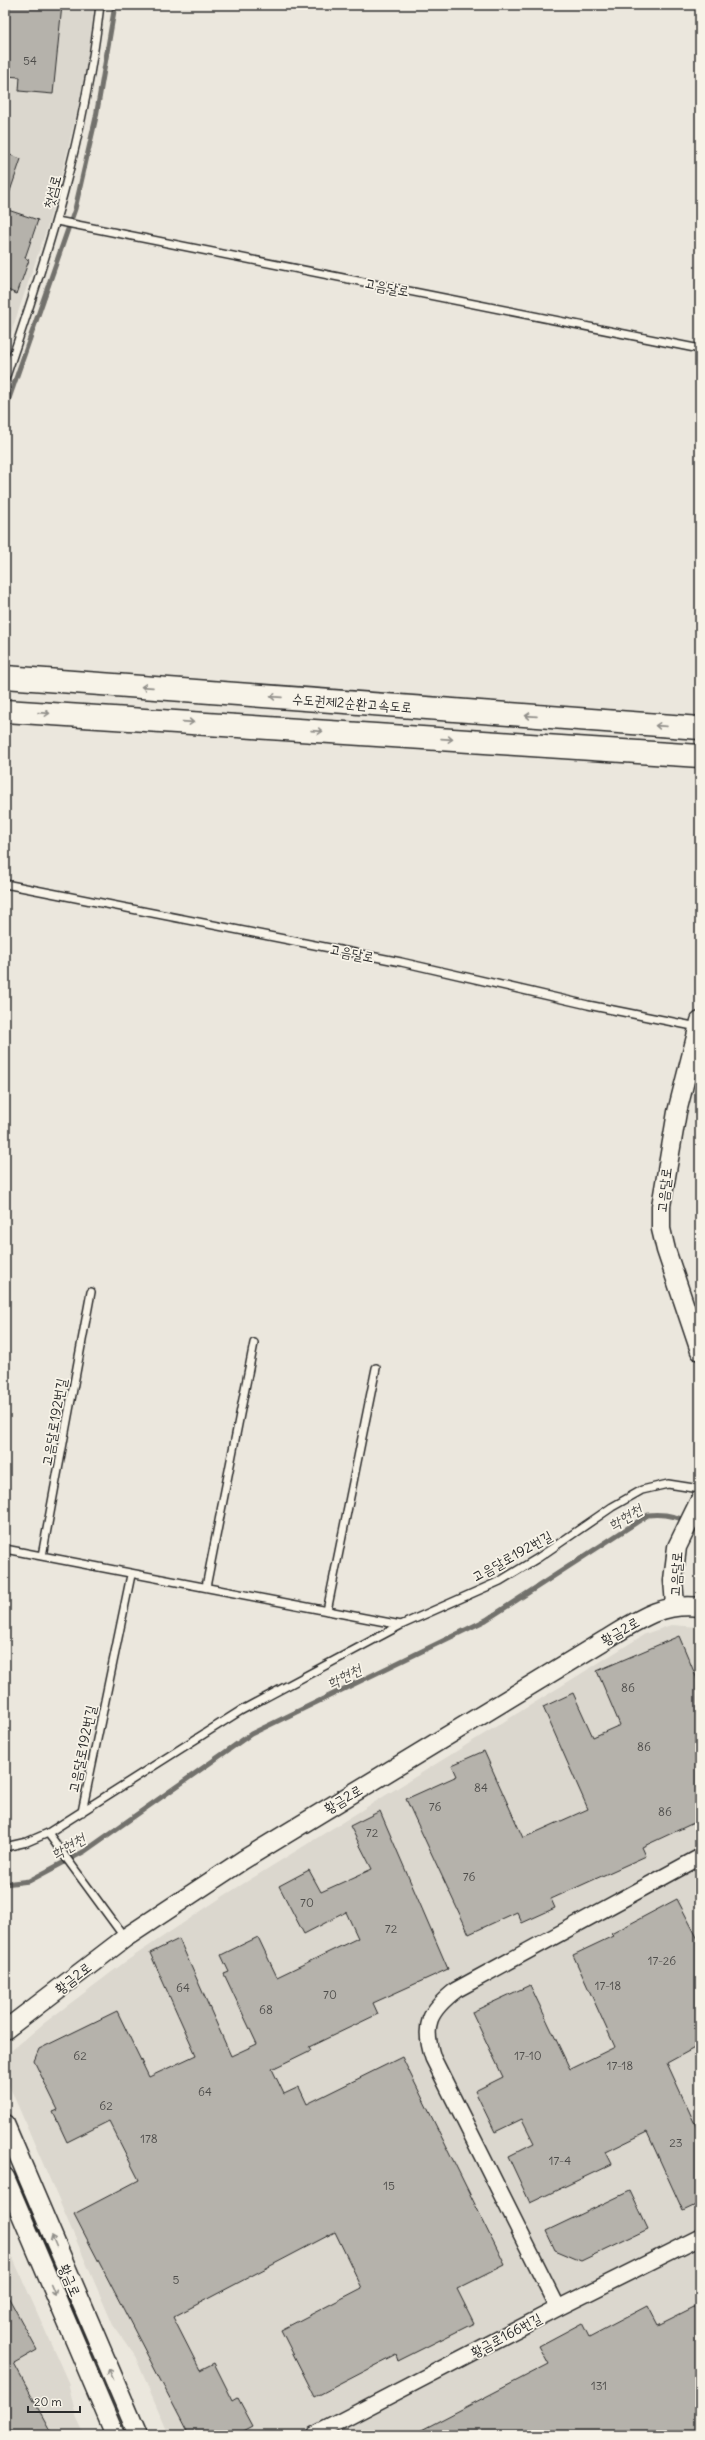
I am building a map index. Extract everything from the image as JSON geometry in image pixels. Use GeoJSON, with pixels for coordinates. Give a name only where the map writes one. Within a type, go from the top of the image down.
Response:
{"type":"FeatureCollection","features":[{"type":"Feature","properties":{"kind":"highway","name":"수도권제2순환고속도로"},"geometry":{"type":"LineString","coordinates":[[5,677],[700,728]]}},
{"type":"Feature","properties":{"kind":"highway"},"geometry":{"type":"LineString","coordinates":[[5,710],[700,756]]}},
{"type":"Feature","properties":{"kind":"street","name":"고음달로"},"geometry":{"type":"LineString","coordinates":[[699,1024],[677,1112],[661,1206],[661,1229],[666,1250],[700,1351]]}},
{"type":"Feature","properties":{"kind":"street","name":"고음달로"},"geometry":{"type":"LineString","coordinates":[[675,1605],[674,1564],[682,1534],[699,1497]]}},
{"type":"Feature","properties":{"kind":"street","name":"황금2로"},"geometry":{"type":"LineString","coordinates":[[5,2030],[125,1938],[243,1860],[598,1644],[657,1610],[675,1605],[700,1607]]}},
{"type":"Feature","properties":{"kind":"street"},"geometry":{"type":"LineString","coordinates":[[558,2308],[433,2058],[428,2042],[428,2025],[432,2014],[442,2001],[456,1990],[700,1857]]}},
{"type":"Feature","properties":{"kind":"street","name":"황금로"},"geometry":{"type":"LineString","coordinates":[[5,2124],[138,2435]]}},
{"type":"Feature","properties":{"kind":"street","name":"황금로"},"geometry":{"type":"LineString","coordinates":[[5,2176],[115,2435]]}},
{"type":"Feature","properties":{"kind":"street","name":"황금로166번길"},"geometry":{"type":"LineString","coordinates":[[314,2435],[558,2308],[700,2237]]}},
{"type":"Feature","properties":{"kind":"lane","name":"첫섬로"},"geometry":{"type":"LineString","coordinates":[[5,380],[57,221],[84,114],[94,59],[100,5]]}},
{"type":"Feature","properties":{"kind":"lane","name":"고음달로"},"geometry":{"type":"LineString","coordinates":[[57,221],[700,349]]}},
{"type":"Feature","properties":{"kind":"lane","name":"고음달로"},"geometry":{"type":"LineString","coordinates":[[5,884],[394,961],[588,1005],[699,1024]]}},
{"type":"Feature","properties":{"kind":"lane","name":"고음달로192번길"},"geometry":{"type":"LineString","coordinates":[[42,1556],[91,1292]]}},
{"type":"Feature","properties":{"kind":"lane"},"geometry":{"type":"LineString","coordinates":[[206,1587],[254,1343]]}},
{"type":"Feature","properties":{"kind":"lane"},"geometry":{"type":"LineString","coordinates":[[327,1612],[376,1368]]}},
{"type":"Feature","properties":{"kind":"lane","name":"고음달로192번길"},"geometry":{"type":"LineString","coordinates":[[5,1847],[27,1842],[48,1833],[240,1711],[401,1625],[500,1581],[538,1558],[612,1507],[642,1490],[668,1484],[699,1497]]}},
{"type":"Feature","properties":{"kind":"lane"},"geometry":{"type":"LineString","coordinates":[[5,1549],[131,1575],[206,1587],[327,1612],[401,1625]]}},
{"type":"Feature","properties":{"kind":"lane","name":"고음달로192번길"},"geometry":{"type":"LineString","coordinates":[[82,1812],[131,1575]]}},
{"type":"Feature","properties":{"kind":"lane"},"geometry":{"type":"LineString","coordinates":[[48,1833],[125,1938]]}},
{"type":"Feature","properties":{"kind":"shaded area"},"geometry":{"type":"Polygon","coordinates":[[[5,5],[94,5],[87,69],[67,153],[48,225],[5,350],[5,5]]]}},
{"type":"Feature","properties":{"kind":"shaded area"},"geometry":{"type":"Polygon","coordinates":[[[671,1625],[700,1627],[700,2435],[169,2435],[135,2356],[113,2325],[6,2080],[5,2066],[11,2051],[43,2024],[125,1962],[222,1897],[645,1634],[671,1625]]]}},
{"type":"Feature","properties":{"kind":"shaded area"},"geometry":{"type":"Polygon","coordinates":[[[5,2240],[68,2382],[76,2416],[85,2435],[5,2435],[5,2240]]]}},
{"type":"Feature","properties":{"kind":"building"},"geometry":{"type":"Polygon","coordinates":[[[5,5],[62,5],[53,94],[19,91],[20,77],[5,76],[5,5]]]}},
{"type":"Feature","properties":{"kind":"building"},"geometry":{"type":"Polygon","coordinates":[[[5,153],[21,159],[7,200],[5,200],[5,153]]]}},
{"type":"Feature","properties":{"kind":"building"},"geometry":{"type":"Polygon","coordinates":[[[5,209],[38,220],[25,258],[29,260],[17,294],[5,289],[5,209]]]}},
{"type":"Feature","properties":{"kind":"building"},"geometry":{"type":"Polygon","coordinates":[[[679,1636],[700,1686],[700,1820],[642,1847],[646,1856],[551,1899],[555,1908],[522,1923],[517,1912],[469,1934],[406,1799],[457,1776],[452,1765],[484,1751],[523,1838],[588,1809],[543,1707],[573,1693],[593,1737],[620,1725],[597,1671],[679,1636]]]}},
{"type":"Feature","properties":{"kind":"building"},"geometry":{"type":"Polygon","coordinates":[[[380,1811],[448,1969],[373,2003],[378,2014],[309,2047],[311,2050],[272,2069],[284,2094],[299,2087],[307,2104],[402,2057],[505,2265],[457,2289],[474,2323],[398,2361],[396,2355],[315,2397],[281,2330],[362,2288],[335,2232],[173,2317],[200,2370],[214,2363],[233,2401],[238,2398],[253,2426],[236,2435],[189,2435],[74,2214],[139,2180],[109,2121],[67,2142],[53,2112],[58,2110],[34,2061],[39,2049],[117,2011],[149,2077],[196,2055],[150,1953],[179,1939],[231,2056],[257,2044],[224,1974],[229,1972],[221,1955],[258,1937],[277,1977],[358,1938],[346,1912],[304,1934],[279,1886],[309,1870],[321,1892],[372,1869],[350,1826],[380,1811]]]}},
{"type":"Feature","properties":{"kind":"building"},"geometry":{"type":"Polygon","coordinates":[[[677,1899],[700,1943],[700,2045],[667,2063],[700,2135],[700,2203],[683,2211],[647,2132],[606,2152],[612,2164],[530,2203],[508,2156],[534,2143],[522,2119],[495,2132],[475,2091],[503,2077],[472,2012],[530,1985],[570,2069],[615,2047],[573,1955],[613,1936],[611,1934],[677,1899]]]}},
{"type":"Feature","properties":{"kind":"building"},"geometry":{"type":"Polygon","coordinates":[[[630,2191],[648,2229],[581,2261],[555,2250],[546,2231],[630,2191]]]}},
{"type":"Feature","properties":{"kind":"building"},"geometry":{"type":"Polygon","coordinates":[[[5,2291],[37,2350],[14,2363],[53,2435],[5,2435],[5,2291]]]}},
{"type":"Feature","properties":{"kind":"building"},"geometry":{"type":"Polygon","coordinates":[[[700,2304],[700,2435],[412,2435],[549,2364],[539,2346],[582,2323],[589,2337],[648,2306],[658,2325],[700,2304]]]}},
{"type":"Feature","properties":{"kind":"waterway"},"geometry":{"type":"LineString","coordinates":[[5,410],[75,209],[96,117],[115,5]]}},
{"type":"Feature","properties":{"kind":"waterway","name":"학현천"},"geometry":{"type":"LineString","coordinates":[[5,1884],[29,1881],[85,1851],[251,1734],[486,1620],[648,1515],[675,1517],[700,1527]]}}]}
